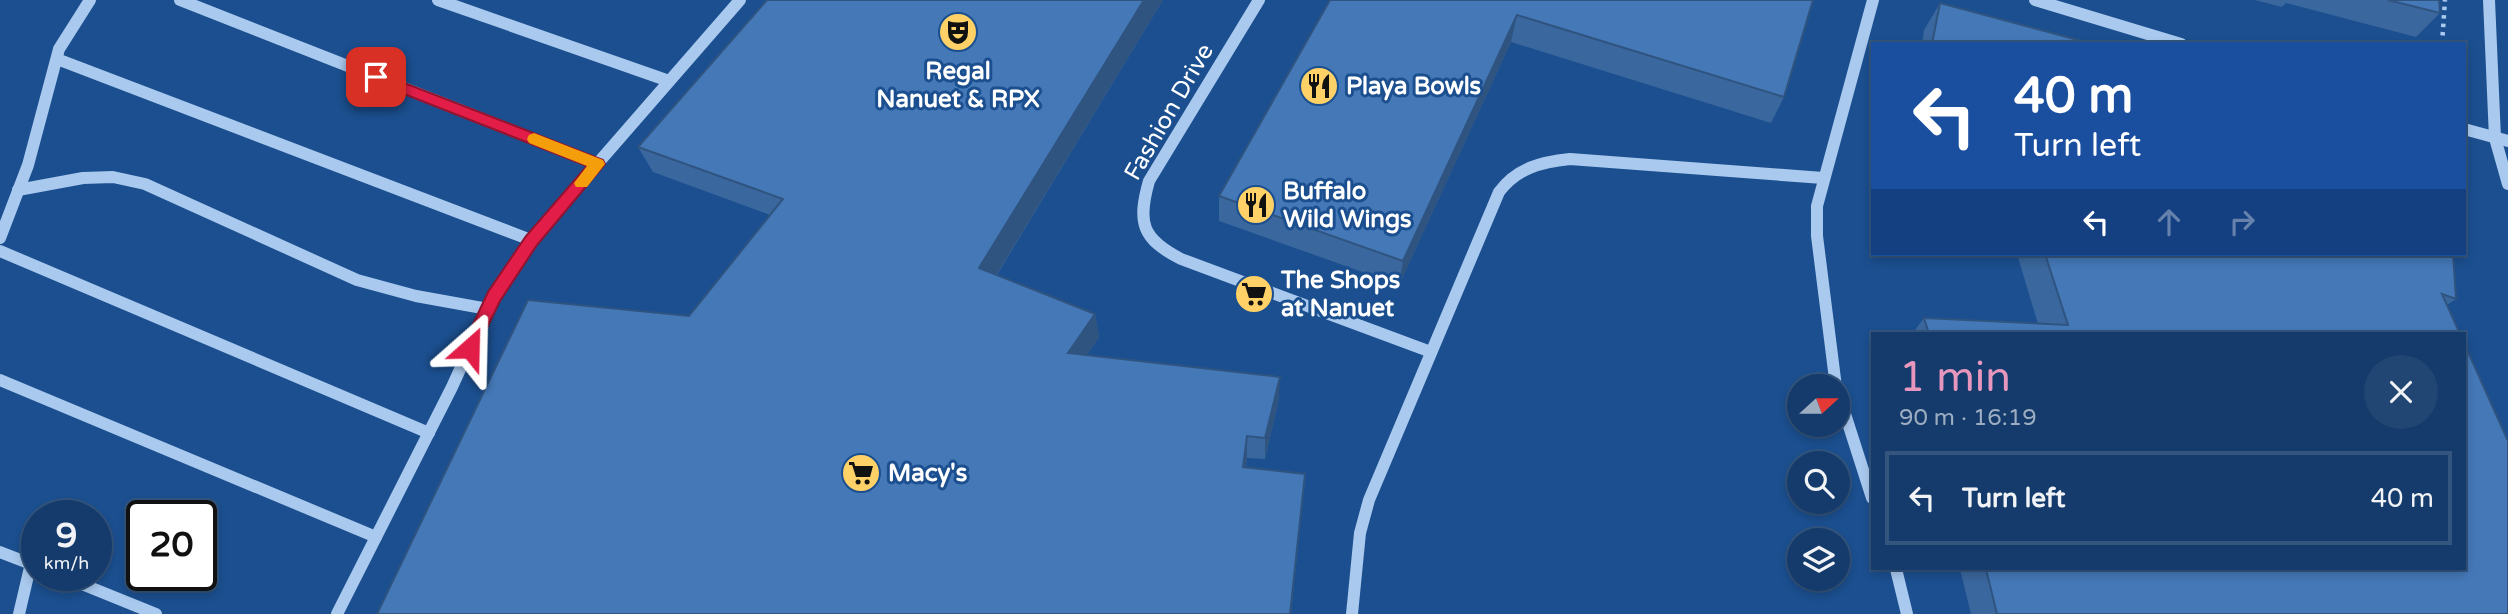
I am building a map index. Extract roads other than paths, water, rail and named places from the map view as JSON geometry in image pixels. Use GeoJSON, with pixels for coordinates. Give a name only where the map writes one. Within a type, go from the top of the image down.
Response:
{"type":"FeatureCollection","features":[{"type":"Feature","properties":{"kind":"lane"},"geometry":{"type":"LineString","coordinates":[[0,238],[28,165],[59,49],[90,0]]}},
{"type":"Feature","properties":{"kind":"lane"},"geometry":{"type":"LineString","coordinates":[[180,0],[597,164]]}},
{"type":"Feature","properties":{"kind":"lane"},"geometry":{"type":"LineString","coordinates":[[438,0],[669,81]]}},
{"type":"Feature","properties":{"kind":"lane"},"geometry":{"type":"LineString","coordinates":[[337,614],[429,433],[488,309],[531,240],[740,0]]}},
{"type":"Feature","properties":{"kind":"lane","name":"Fashion Drive"},"geometry":{"type":"LineString","coordinates":[[1259,0],[1149,181],[1140,214],[1143,226],[1151,242],[1181,259],[1431,352]]}},
{"type":"Feature","properties":{"kind":"lane"},"geometry":{"type":"LineString","coordinates":[[1834,374],[1817,236],[1817,206],[1873,0]]}},
{"type":"Feature","properties":{"kind":"lane"},"geometry":{"type":"LineString","coordinates":[[2035,0],[2174,42]]}},
{"type":"Feature","properties":{"kind":"lane"},"geometry":{"type":"LineString","coordinates":[[2489,0],[2495,138],[2508,184]]}},
{"type":"Feature","properties":{"kind":"lane"},"geometry":{"type":"LineString","coordinates":[[57,60],[531,240]]}},
{"type":"Feature","properties":{"kind":"lane"},"geometry":{"type":"LineString","coordinates":[[2466,130],[2508,141]]}},
{"type":"Feature","properties":{"kind":"lane"},"geometry":{"type":"LineString","coordinates":[[1352,614],[1360,533],[1369,500],[1499,192],[1508,178],[1524,168],[1545,161],[1570,159],[1823,178]]}},
{"type":"Feature","properties":{"kind":"lane"},"geometry":{"type":"LineString","coordinates":[[18,190],[83,178],[113,177],[145,184],[357,280],[416,296],[488,309]]}},
{"type":"Feature","properties":{"kind":"lane"},"geometry":{"type":"LineString","coordinates":[[0,251],[429,433]]}},
{"type":"Feature","properties":{"kind":"lane"},"geometry":{"type":"LineString","coordinates":[[0,380],[376,537]]}},
{"type":"Feature","properties":{"kind":"lane"},"geometry":{"type":"LineString","coordinates":[[1850,429],[1871,495]]}},
{"type":"Feature","properties":{"kind":"lane"},"geometry":{"type":"LineString","coordinates":[[0,552],[21,559]]}},
{"type":"Feature","properties":{"kind":"lane"},"geometry":{"type":"LineString","coordinates":[[1896,570],[1907,614]]}},
{"type":"Feature","properties":{"kind":"lane"},"geometry":{"type":"LineString","coordinates":[[19,614],[26,591]]}},
{"type":"Feature","properties":{"kind":"lane"},"geometry":{"type":"LineString","coordinates":[[99,591],[156,614]]}},
{"type":"Feature","properties":{"kind":"place","name":"Regal Nanuet & RPX"},"geometry":{"type":"Point","coordinates":[958,32]}},
{"type":"Feature","properties":{"kind":"place","name":"Playa Bowls"},"geometry":{"type":"Point","coordinates":[1319,86]}},
{"type":"Feature","properties":{"kind":"place","name":"Buffalo Wild Wings"},"geometry":{"type":"Point","coordinates":[1256,205]}},
{"type":"Feature","properties":{"kind":"place","name":"The Shops at Nanuet"},"geometry":{"type":"Point","coordinates":[1254,294]}},
{"type":"Feature","properties":{"kind":"place","name":"Macy's"},"geometry":{"type":"Point","coordinates":[861,473]}}]}
